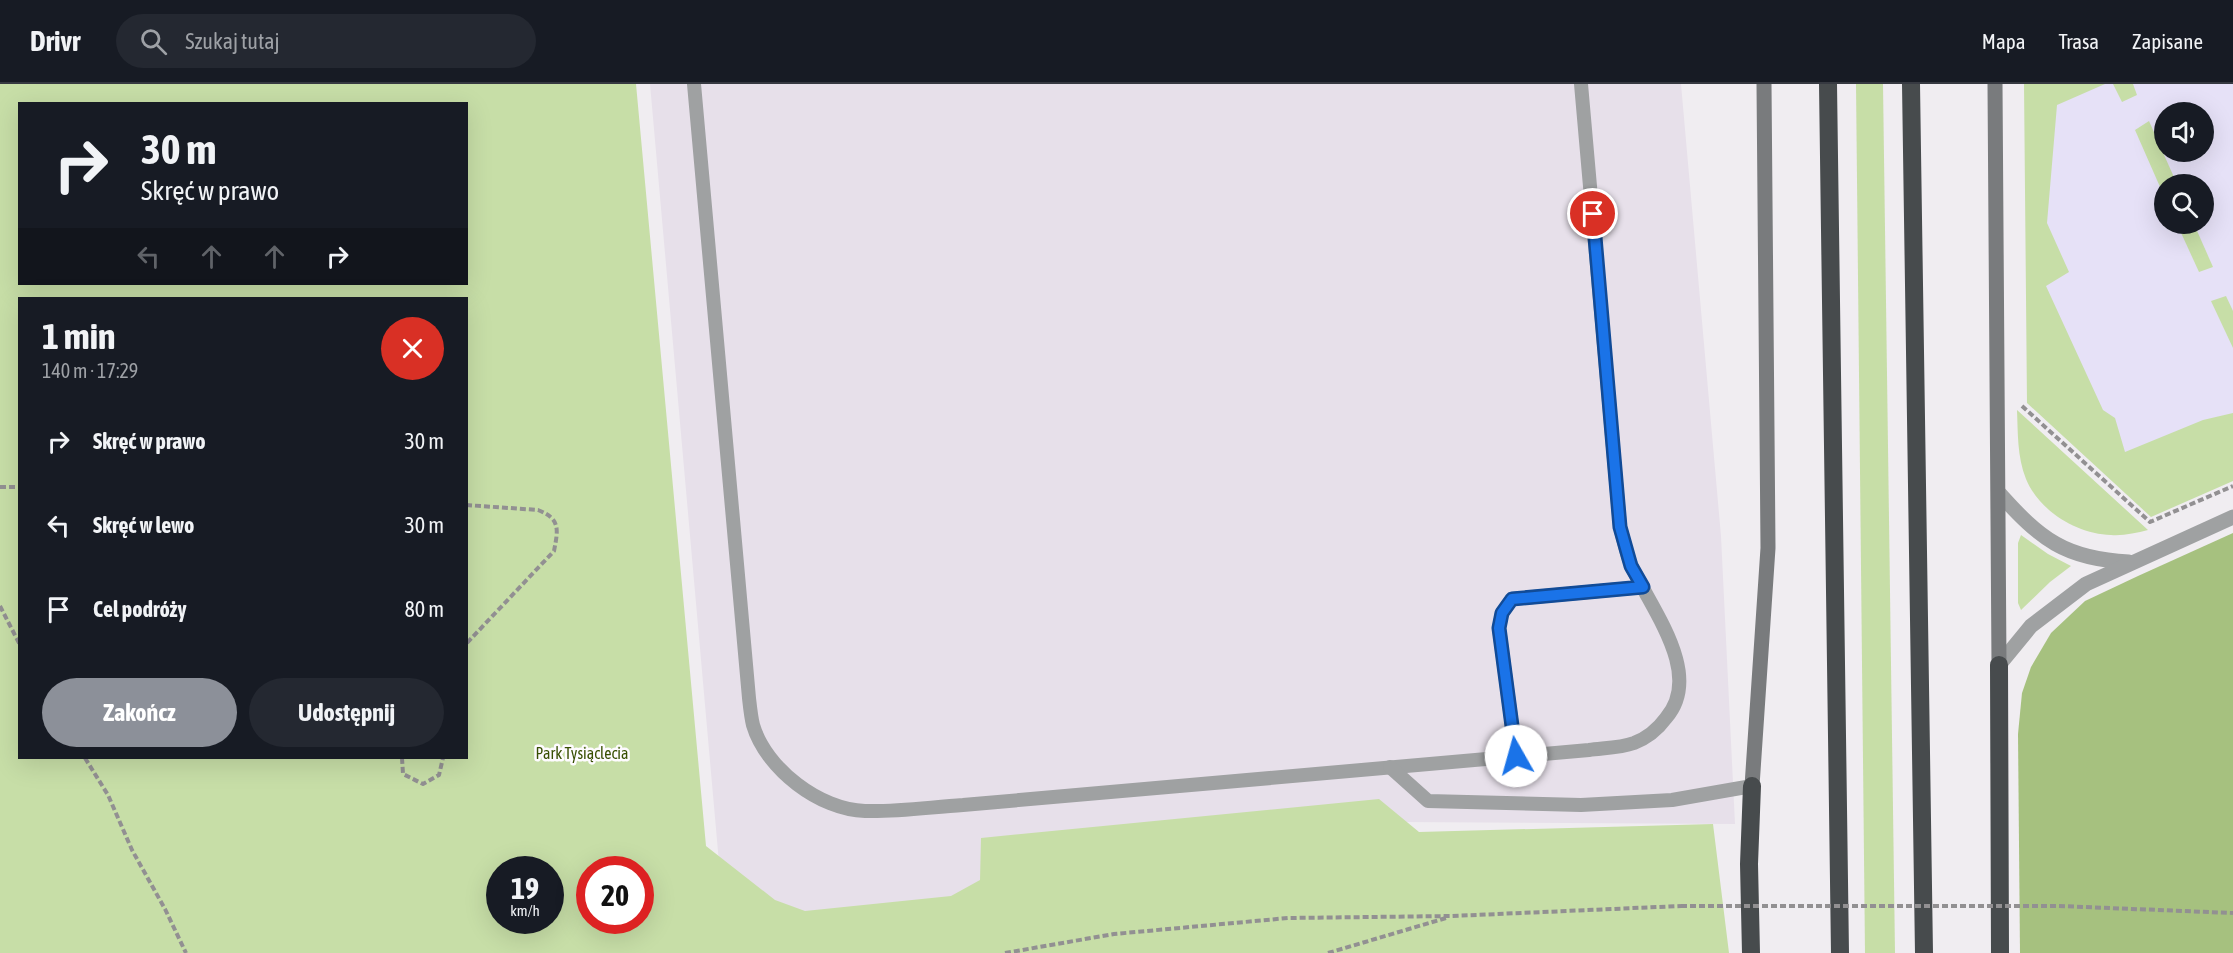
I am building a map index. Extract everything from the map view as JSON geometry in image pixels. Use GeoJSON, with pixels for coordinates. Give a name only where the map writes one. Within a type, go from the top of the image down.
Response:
{"type":"FeatureCollection","features":[{"type":"Feature","properties":{"kind":"highway"},"geometry":{"type":"LineString","coordinates":[[1828,84],[1840,953]]}},
{"type":"Feature","properties":{"kind":"highway"},"geometry":{"type":"LineString","coordinates":[[1911,84],[1924,953]]}},
{"type":"Feature","properties":{"kind":"highway"},"geometry":{"type":"LineString","coordinates":[[1999,665],[2000,953]]}},
{"type":"Feature","properties":{"kind":"highway"},"geometry":{"type":"LineString","coordinates":[[1750,953],[1749,864],[1752,786]]}},
{"type":"Feature","properties":{"kind":"main road"},"geometry":{"type":"LineString","coordinates":[[1752,786],[1768,548],[1764,84]]}},
{"type":"Feature","properties":{"kind":"main road"},"geometry":{"type":"LineString","coordinates":[[1995,84],[1999,665]]}},
{"type":"Feature","properties":{"kind":"street"},"geometry":{"type":"LineString","coordinates":[[1999,493],[2017,513],[2047,539],[2065,550],[2108,561],[2132,562]]}},
{"type":"Feature","properties":{"kind":"street"},"geometry":{"type":"LineString","coordinates":[[1999,665],[2031,626],[2086,584],[2233,517]]}},
{"type":"Feature","properties":{"kind":"lane"},"geometry":{"type":"LineString","coordinates":[[694,84],[753,726],[763,746],[785,775],[807,792],[834,804],[863,811],[1588,750],[1634,743],[1656,731],[1671,712],[1679,691],[1679,664],[1631,566],[1620,527],[1581,84]]}},
{"type":"Feature","properties":{"kind":"lane"},"geometry":{"type":"LineString","coordinates":[[1516,756],[1499,628],[1502,613],[1512,599],[1643,587]]}},
{"type":"Feature","properties":{"kind":"lane"},"geometry":{"type":"LineString","coordinates":[[1390,767],[1428,801],[1581,805],[1672,800],[1752,786]]}},
{"type":"Feature","properties":{"kind":"path"},"geometry":{"type":"LineString","coordinates":[[2021,405],[2150,522],[2233,486]]}},
{"type":"Feature","properties":{"kind":"path"},"geometry":{"type":"LineString","coordinates":[[0,487],[18,487]]}},
{"type":"Feature","properties":{"kind":"path"},"geometry":{"type":"LineString","coordinates":[[468,505],[538,510],[549,514],[557,526],[554,551],[468,642]]}},
{"type":"Feature","properties":{"kind":"path"},"geometry":{"type":"LineString","coordinates":[[0,606],[18,641]]}},
{"type":"Feature","properties":{"kind":"path"},"geometry":{"type":"LineString","coordinates":[[86,759],[108,795],[132,850],[165,909],[186,953]]}},
{"type":"Feature","properties":{"kind":"path"},"geometry":{"type":"LineString","coordinates":[[402,759],[403,774],[423,784],[439,775],[443,759]]}},
{"type":"Feature","properties":{"kind":"path"},"geometry":{"type":"LineString","coordinates":[[1005,953],[1114,934],[1288,918],[1452,916],[1681,906],[2059,906],[2233,913]]}},
{"type":"Feature","properties":{"kind":"path"},"geometry":{"type":"LineString","coordinates":[[1328,953],[1452,916]]}},
{"type":"Feature","properties":{"kind":"shaded area"},"geometry":{"type":"Polygon","coordinates":[[[650,84],[1681,84],[1721,536],[1735,824],[1205,821],[1094,882],[727,953],[650,84]]]}},
{"type":"Feature","properties":{"kind":"shaded area"},"geometry":{"type":"Polygon","coordinates":[[[2048,84],[2233,84],[2233,419],[2115,472],[2033,296],[2048,84]]]}},
{"type":"Feature","properties":{"kind":"green space","name":"Park Tysiąclecia"},"geometry":{"type":"Polygon","coordinates":[[[0,84],[636,84],[706,846],[775,900],[805,911],[951,896],[980,880],[981,838],[1379,799],[1419,832],[1713,824],[1729,953],[0,953],[0,84]]]}},
{"type":"Feature","properties":{"kind":"green space"},"geometry":{"type":"Polygon","coordinates":[[[1856,84],[1883,84],[1895,953],[1865,953],[1856,84]]]}},
{"type":"Feature","properties":{"kind":"green space"},"geometry":{"type":"Polygon","coordinates":[[[2024,84],[2105,84],[2057,105],[2047,223],[2069,272],[2046,286],[2103,410],[2115,418],[2125,452],[2203,420],[2233,413],[2233,481],[2151,517],[2027,403],[2024,84]]]}},
{"type":"Feature","properties":{"kind":"green space"},"geometry":{"type":"Polygon","coordinates":[[[2113,84],[2133,84],[2137,95],[2122,102],[2113,84]]]}},
{"type":"Feature","properties":{"kind":"green space"},"geometry":{"type":"Polygon","coordinates":[[[2149,121],[2154,132],[2154,162],[2167,162],[2173,174],[2154,174],[2135,130],[2149,121]]]}},
{"type":"Feature","properties":{"kind":"green space"},"geometry":{"type":"Polygon","coordinates":[[[2182,234],[2198,234],[2213,267],[2199,272],[2182,234]]]}},
{"type":"Feature","properties":{"kind":"green space"},"geometry":{"type":"Polygon","coordinates":[[[2226,296],[2233,311],[2233,348],[2211,301],[2226,296]]]}},
{"type":"Feature","properties":{"kind":"green space"},"geometry":{"type":"Polygon","coordinates":[[[2017,410],[2148,530],[2120,535],[2098,534],[2073,525],[2050,511],[2032,491],[2023,470],[2018,444],[2017,410]]]}},
{"type":"Feature","properties":{"kind":"green space"},"geometry":{"type":"Polygon","coordinates":[[[2233,533],[2233,953],[2020,953],[2018,734],[2022,693],[2031,667],[2051,633],[2085,601],[2233,533]]]}},
{"type":"Feature","properties":{"kind":"green space"},"geometry":{"type":"Polygon","coordinates":[[[2021,535],[2048,554],[2071,566],[2050,582],[2021,610],[2018,603],[2018,543],[2021,535]]]}},
{"type":"Feature","properties":{"kind":"route"},"geometry":{"type":"LineString","coordinates":[[1516,756],[1499,628],[1502,613],[1512,599],[1643,587],[1631,566],[1620,527],[1593,214]]}}]}
